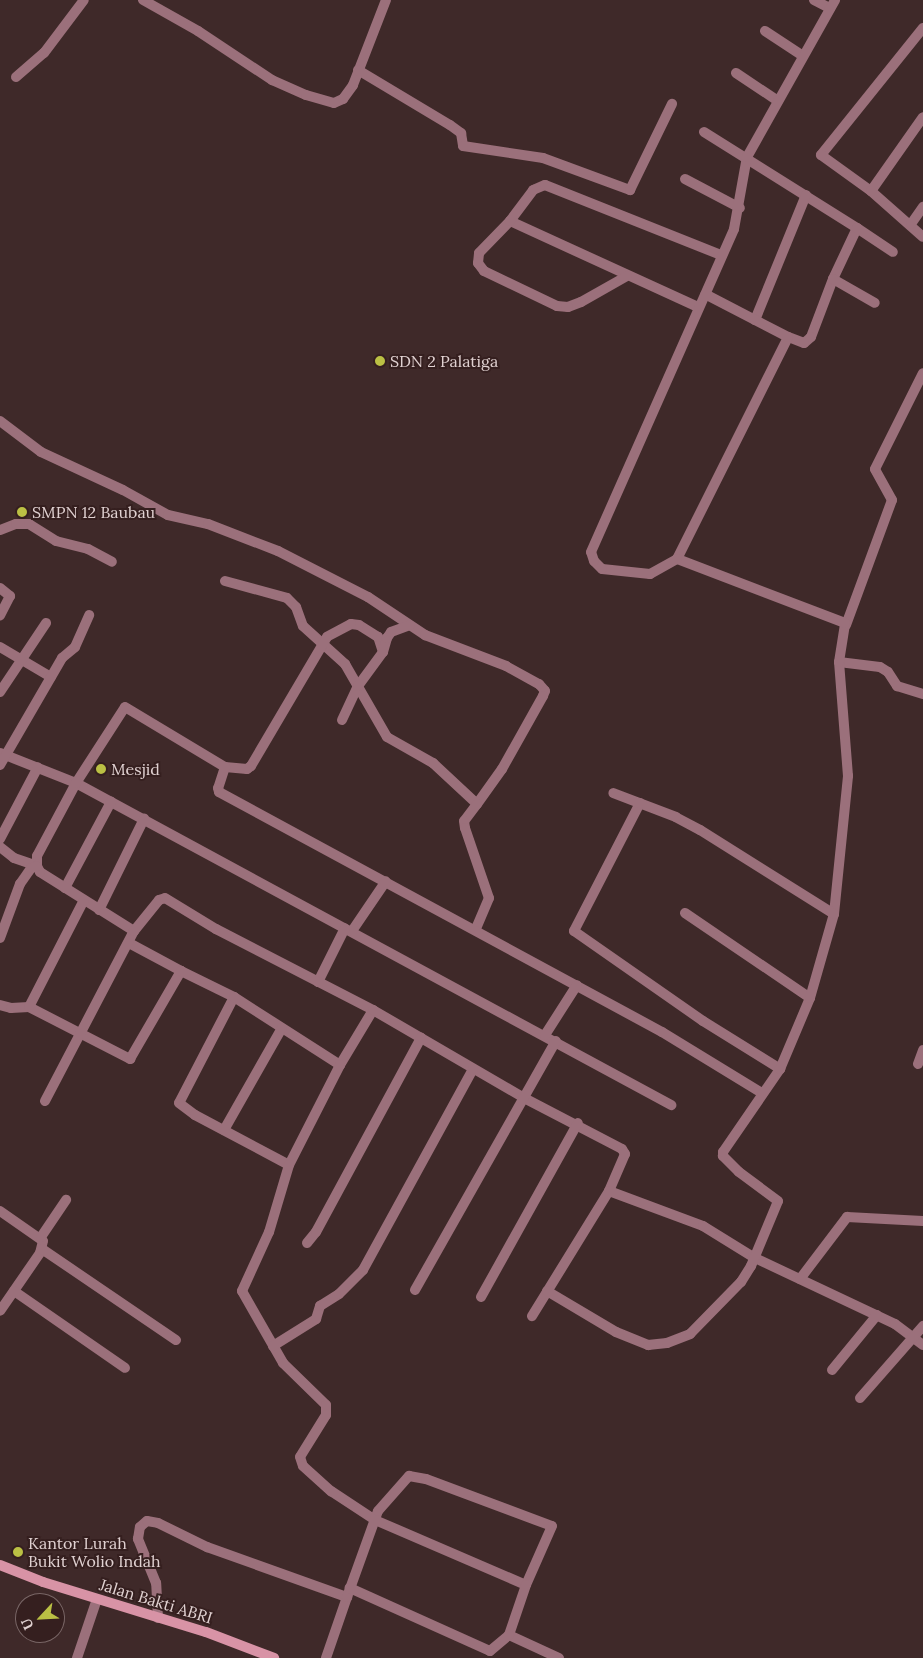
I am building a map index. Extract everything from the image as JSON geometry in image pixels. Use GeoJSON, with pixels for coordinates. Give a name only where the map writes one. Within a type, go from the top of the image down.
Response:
{"type":"FeatureCollection","features":[{"type":"Feature","properties":{"kind":"street"},"geometry":{"type":"LineString","coordinates":[[16,77],[57,38],[84,0]]}},
{"type":"Feature","properties":{"kind":"street"},"geometry":{"type":"LineString","coordinates":[[143,0],[198,31],[272,80],[326,102],[343,99],[358,70],[386,0]]}},
{"type":"Feature","properties":{"kind":"street"},"geometry":{"type":"LineString","coordinates":[[788,336],[677,559],[650,574],[602,569],[594,561],[591,552],[705,294],[740,208],[740,186],[747,157],[832,4],[814,0]]}},
{"type":"Feature","properties":{"kind":"street"},"geometry":{"type":"LineString","coordinates":[[923,28],[821,155],[871,191],[911,224],[923,237]]}},
{"type":"Feature","properties":{"kind":"street"},"geometry":{"type":"LineString","coordinates":[[765,31],[803,56]]}},
{"type":"Feature","properties":{"kind":"street"},"geometry":{"type":"LineString","coordinates":[[358,70],[450,125],[461,133],[463,146],[543,158],[630,190],[672,104]]}},
{"type":"Feature","properties":{"kind":"street"},"geometry":{"type":"LineString","coordinates":[[736,73],[778,101]]}},
{"type":"Feature","properties":{"kind":"street"},"geometry":{"type":"LineString","coordinates":[[871,191],[923,116]]}},
{"type":"Feature","properties":{"kind":"street"},"geometry":{"type":"LineString","coordinates":[[704,132],[747,157],[893,252]]}},
{"type":"Feature","properties":{"kind":"street"},"geometry":{"type":"LineString","coordinates":[[685,179],[740,208]]}},
{"type":"Feature","properties":{"kind":"street"},"geometry":{"type":"LineString","coordinates":[[628,276],[581,302],[568,307],[557,306],[484,271],[478,263],[479,253],[510,221],[533,190],[545,185],[721,255]]}},
{"type":"Feature","properties":{"kind":"street"},"geometry":{"type":"LineString","coordinates":[[755,320],[806,195]]}},
{"type":"Feature","properties":{"kind":"street"},"geometry":{"type":"LineString","coordinates":[[911,224],[923,207]]}},
{"type":"Feature","properties":{"kind":"street"},"geometry":{"type":"LineString","coordinates":[[510,221],[698,307]]}},
{"type":"Feature","properties":{"kind":"street"},"geometry":{"type":"LineString","coordinates":[[705,294],[804,343],[811,336],[833,279],[858,228]]}},
{"type":"Feature","properties":{"kind":"street"},"geometry":{"type":"LineString","coordinates":[[833,279],[875,303]]}},
{"type":"Feature","properties":{"kind":"street"},"geometry":{"type":"LineString","coordinates":[[547,1291],[632,1340],[648,1345],[667,1343],[680,1339],[702,1324],[741,1282],[778,1201],[738,1172],[723,1156],[723,1152],[780,1068],[810,998],[834,914],[848,776],[839,662],[846,625],[892,500],[875,469],[923,373]]}},
{"type":"Feature","properties":{"kind":"street"},"geometry":{"type":"LineString","coordinates":[[0,421],[49,457],[123,490],[168,515],[208,524],[278,551],[368,597],[444,645],[506,666],[544,687],[543,696],[502,769],[464,821],[489,898],[476,929]]}},
{"type":"Feature","properties":{"kind":"street"},"geometry":{"type":"LineString","coordinates":[[0,530],[16,524],[29,524],[56,541],[88,549],[112,562]]}},
{"type":"Feature","properties":{"kind":"street"},"geometry":{"type":"LineString","coordinates":[[677,559],[839,619],[846,625]]}},
{"type":"Feature","properties":{"kind":"street"},"geometry":{"type":"LineString","coordinates":[[225,581],[287,598],[296,607],[303,626],[344,664],[386,737],[433,763],[477,804]]}},
{"type":"Feature","properties":{"kind":"street"},"geometry":{"type":"LineString","coordinates":[[0,588],[10,596],[0,616]]}},
{"type":"Feature","properties":{"kind":"street"},"geometry":{"type":"LineString","coordinates":[[89,615],[73,650],[62,658],[2,758],[38,767],[76,783],[545,1035],[670,1106]]}},
{"type":"Feature","properties":{"kind":"street"},"geometry":{"type":"LineString","coordinates":[[0,692],[46,623]]}},
{"type":"Feature","properties":{"kind":"street"},"geometry":{"type":"LineString","coordinates":[[134,931],[40,872],[37,866],[38,856],[76,783],[125,707],[225,767],[250,768],[327,637],[350,624],[378,636],[383,652]]}},
{"type":"Feature","properties":{"kind":"street"},"geometry":{"type":"LineString","coordinates":[[342,720],[358,686],[383,652],[391,632],[410,625]]}},
{"type":"Feature","properties":{"kind":"street"},"geometry":{"type":"LineString","coordinates":[[0,647],[21,662],[51,677]]}},
{"type":"Feature","properties":{"kind":"street"},"geometry":{"type":"LineString","coordinates":[[839,662],[880,668],[888,672],[897,686],[923,693]]}},
{"type":"Feature","properties":{"kind":"street"},"geometry":{"type":"LineString","coordinates":[[0,839],[38,767]]}},
{"type":"Feature","properties":{"kind":"street"},"geometry":{"type":"LineString","coordinates":[[225,767],[218,788],[219,792],[476,929],[662,1032],[762,1093]]}},
{"type":"Feature","properties":{"kind":"street"},"geometry":{"type":"LineString","coordinates":[[613,794],[640,803],[700,830],[834,914]]}},
{"type":"Feature","properties":{"kind":"street"},"geometry":{"type":"LineString","coordinates":[[64,888],[111,802]]}},
{"type":"Feature","properties":{"kind":"street"},"geometry":{"type":"LineString","coordinates":[[640,803],[574,931],[704,1021],[780,1068]]}},
{"type":"Feature","properties":{"kind":"street"},"geometry":{"type":"LineString","coordinates":[[99,910],[144,819]]}},
{"type":"Feature","properties":{"kind":"street"},"geometry":{"type":"LineString","coordinates":[[1,849],[37,866]]}},
{"type":"Feature","properties":{"kind":"street"},"geometry":{"type":"LineString","coordinates":[[0,938],[20,884],[31,868],[37,866]]}},
{"type":"Feature","properties":{"kind":"street"},"geometry":{"type":"LineString","coordinates":[[318,982],[349,929],[386,881]]}},
{"type":"Feature","properties":{"kind":"street"},"geometry":{"type":"LineString","coordinates":[[45,1101],[134,931],[159,900],[165,898],[216,929],[373,1010],[526,1099],[578,1123],[617,1145],[625,1154],[610,1191],[532,1316]]}},
{"type":"Feature","properties":{"kind":"street"},"geometry":{"type":"LineString","coordinates":[[29,1007],[84,900]]}},
{"type":"Feature","properties":{"kind":"street"},"geometry":{"type":"LineString","coordinates":[[685,913],[810,998]]}},
{"type":"Feature","properties":{"kind":"street"},"geometry":{"type":"LineString","coordinates":[[129,943],[234,998],[340,1065]]}},
{"type":"Feature","properties":{"kind":"street"},"geometry":{"type":"LineString","coordinates":[[0,1005],[11,1008],[29,1007],[130,1059],[181,971]]}},
{"type":"Feature","properties":{"kind":"street"},"geometry":{"type":"LineString","coordinates":[[545,1035],[577,985]]}},
{"type":"Feature","properties":{"kind":"street"},"geometry":{"type":"LineString","coordinates":[[234,998],[179,1102],[224,1130],[289,1165]]}},
{"type":"Feature","properties":{"kind":"street"},"geometry":{"type":"LineString","coordinates":[[373,1010],[340,1065],[289,1165],[269,1232],[242,1287],[286,1368],[327,1409],[300,1458],[301,1463],[332,1491],[375,1520],[526,1585]]}},
{"type":"Feature","properties":{"kind":"street"},"geometry":{"type":"LineString","coordinates":[[224,1130],[282,1028]]}},
{"type":"Feature","properties":{"kind":"street"},"geometry":{"type":"LineString","coordinates":[[308,1243],[316,1232],[421,1038]]}},
{"type":"Feature","properties":{"kind":"street"},"geometry":{"type":"LineString","coordinates":[[415,1290],[526,1099],[556,1041]]}},
{"type":"Feature","properties":{"kind":"street"},"geometry":{"type":"LineString","coordinates":[[918,1064],[923,1050]]}},
{"type":"Feature","properties":{"kind":"street"},"geometry":{"type":"LineString","coordinates":[[273,1346],[316,1319],[320,1306],[339,1294],[363,1270],[473,1069]]}},
{"type":"Feature","properties":{"kind":"street"},"geometry":{"type":"LineString","coordinates":[[481,1297],[578,1123]]}},
{"type":"Feature","properties":{"kind":"street"},"geometry":{"type":"LineString","coordinates":[[610,1191],[703,1226],[753,1257],[877,1315],[923,1345]]}},
{"type":"Feature","properties":{"kind":"street"},"geometry":{"type":"LineString","coordinates":[[0,1311],[42,1249],[41,1237],[66,1200]]}},
{"type":"Feature","properties":{"kind":"street"},"geometry":{"type":"LineString","coordinates":[[0,1211],[41,1237]]}},
{"type":"Feature","properties":{"kind":"street"},"geometry":{"type":"LineString","coordinates":[[800,1280],[847,1217],[923,1221]]}},
{"type":"Feature","properties":{"kind":"street"},"geometry":{"type":"LineString","coordinates":[[42,1249],[176,1340]]}},
{"type":"Feature","properties":{"kind":"street"},"geometry":{"type":"LineString","coordinates":[[14,1292],[125,1368]]}},
{"type":"Feature","properties":{"kind":"street"},"geometry":{"type":"LineString","coordinates":[[832,1370],[877,1315]]}},
{"type":"Feature","properties":{"kind":"street"},"geometry":{"type":"LineString","coordinates":[[860,1398],[914,1339],[923,1326]]}},
{"type":"Feature","properties":{"kind":"street"},"geometry":{"type":"LineString","coordinates":[[158,1618],[156,1583],[138,1538],[140,1527],[147,1521],[158,1523],[208,1547],[348,1592],[488,1651],[509,1635],[526,1585],[552,1526],[412,1476],[381,1507],[348,1592],[326,1658]]}},
{"type":"Feature","properties":{"kind":"street","name":"Jalan Bakti ABRI"},"geometry":{"type":"LineString","coordinates":[[0,1565],[274,1658]]}},
{"type":"Feature","properties":{"kind":"street"},"geometry":{"type":"LineString","coordinates":[[77,1658],[97,1598]]}},
{"type":"Feature","properties":{"kind":"street"},"geometry":{"type":"LineString","coordinates":[[509,1635],[558,1658]]}},
{"type":"Feature","properties":{"kind":"place","name":"SDN 2 Palatiga"},"geometry":{"type":"Point","coordinates":[380,361]}},
{"type":"Feature","properties":{"kind":"place","name":"SMPN 12 Baubau"},"geometry":{"type":"Point","coordinates":[22,512]}},
{"type":"Feature","properties":{"kind":"place","name":"Mesjid"},"geometry":{"type":"Point","coordinates":[101,769]}},
{"type":"Feature","properties":{"kind":"place","name":"Kantor Lurah Bukit Wolio Indah"},"geometry":{"type":"Point","coordinates":[18,1552]}}]}
